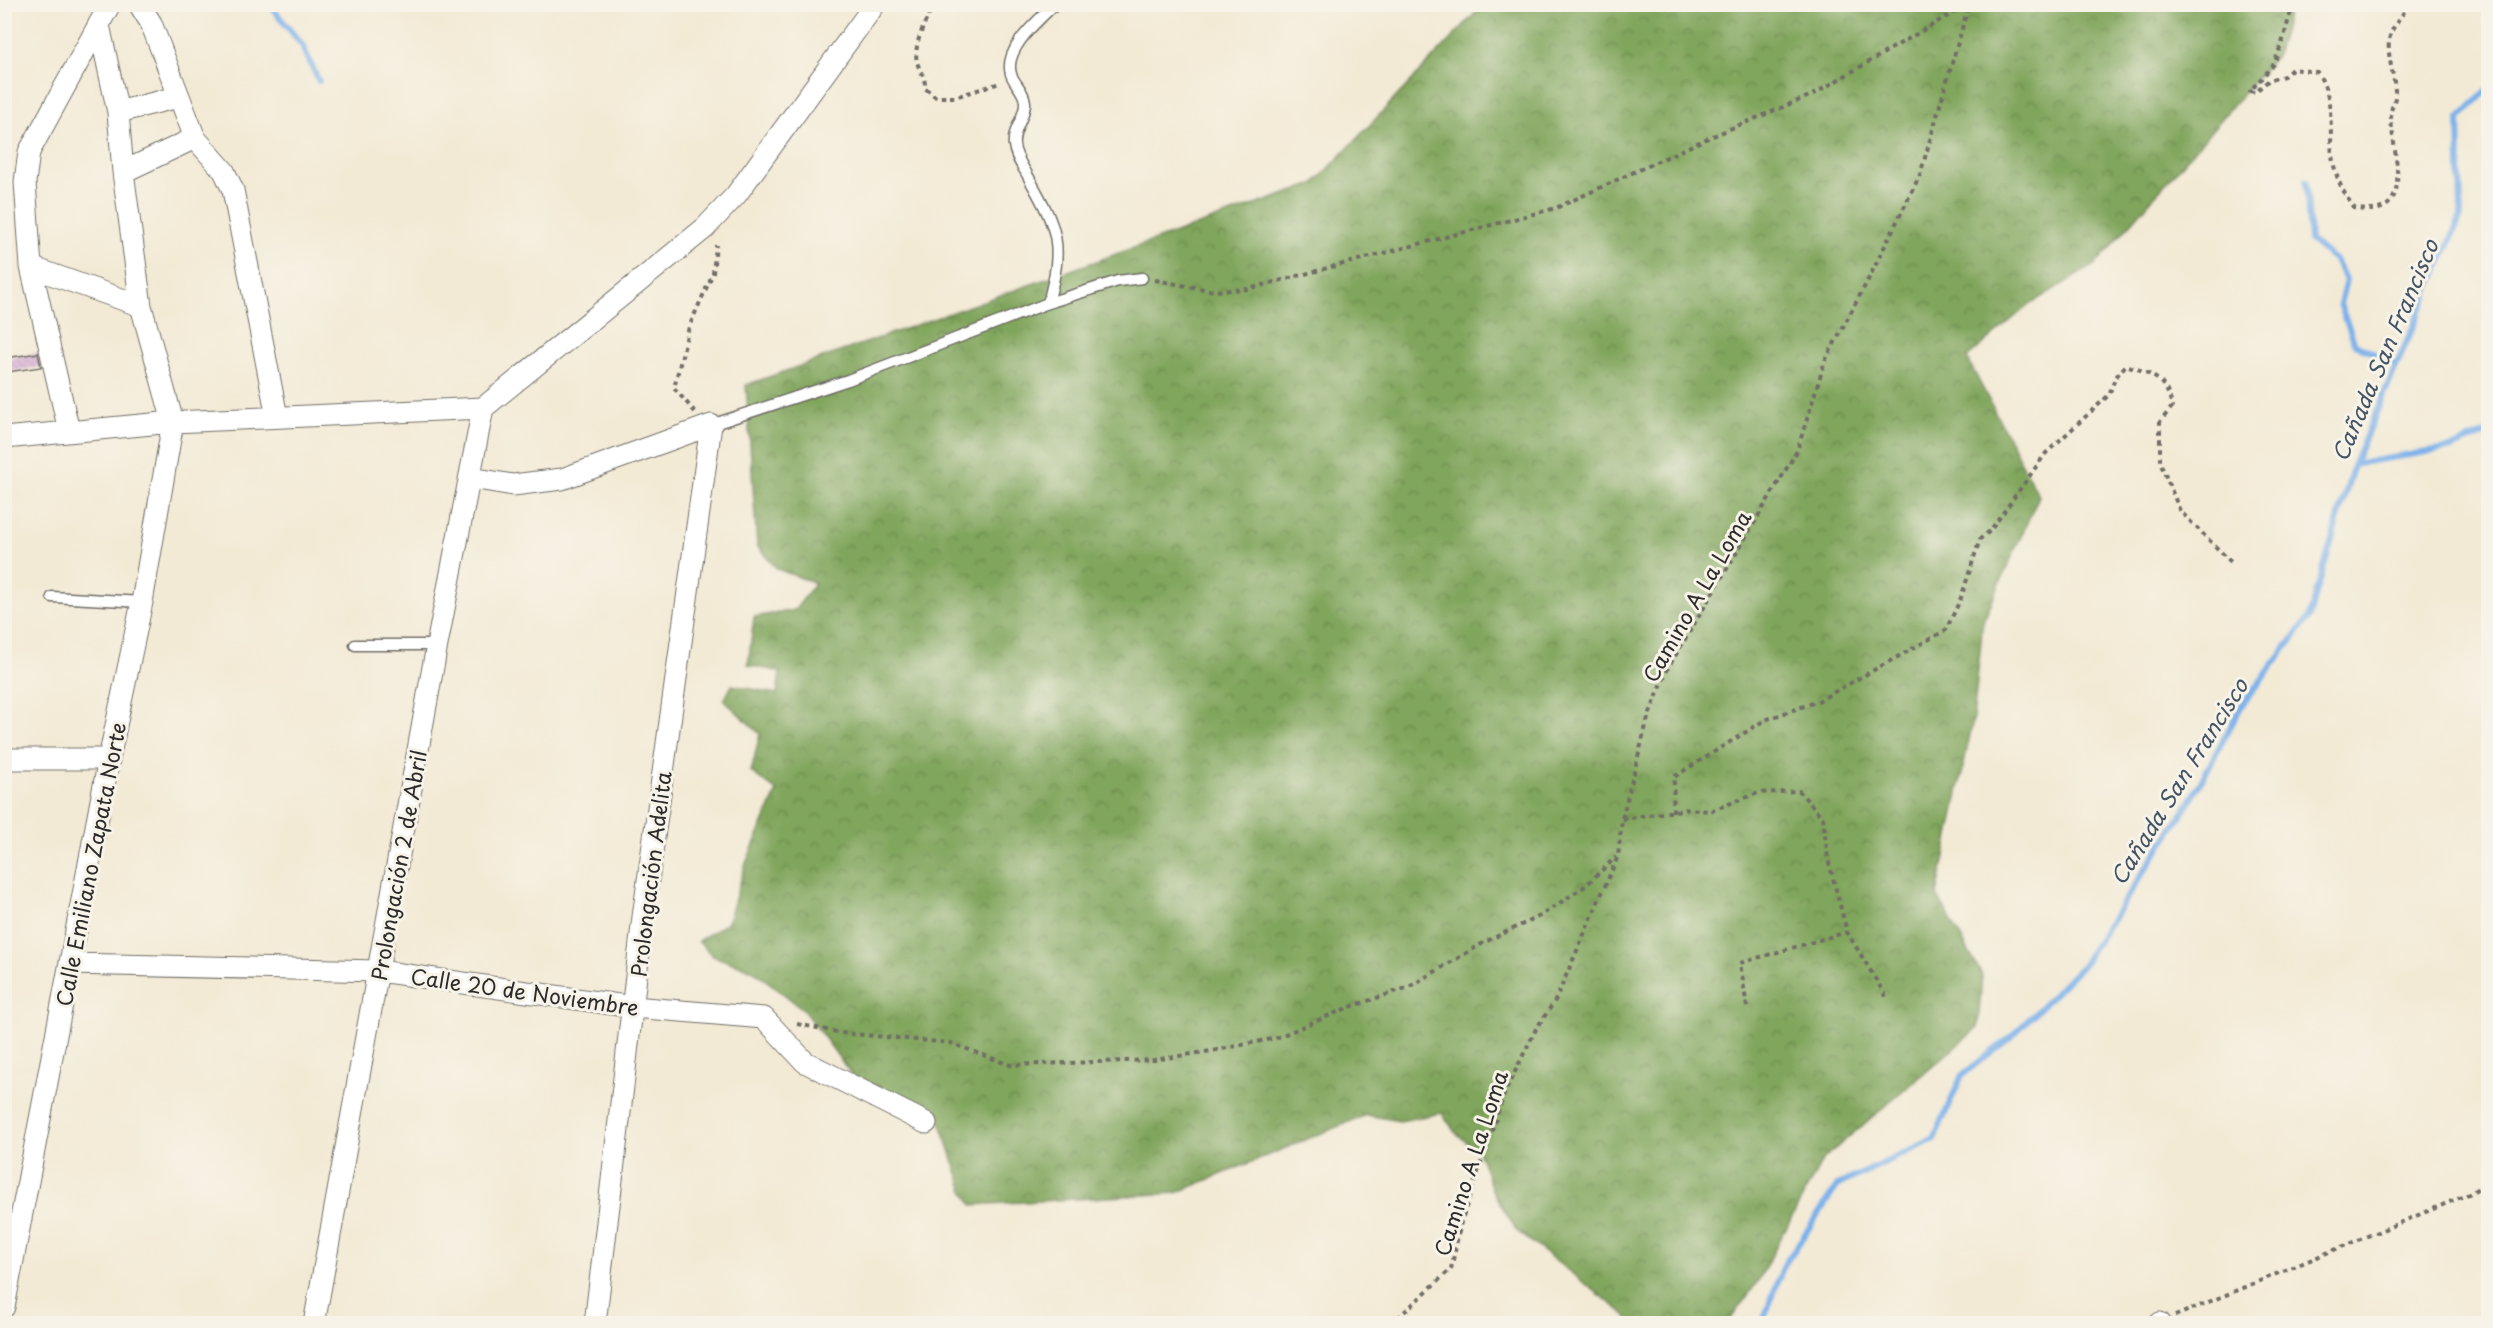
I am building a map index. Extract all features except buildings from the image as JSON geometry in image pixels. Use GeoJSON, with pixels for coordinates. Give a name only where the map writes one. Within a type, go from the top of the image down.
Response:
{"type":"FeatureCollection","features":[{"type":"Feature","properties":{"kind":"street"},"geometry":{"type":"LineString","coordinates":[[69,431],[31,267],[25,182],[29,152],[110,4]]}},
{"type":"Feature","properties":{"kind":"street"},"geometry":{"type":"LineString","coordinates":[[139,4],[151,23],[195,138],[224,171],[233,190],[277,417]]}},
{"type":"Feature","properties":{"kind":"street"},"geometry":{"type":"LineString","coordinates":[[4,438],[173,422],[483,408],[705,228],[736,195],[875,4]]}},
{"type":"Feature","properties":{"kind":"street"},"geometry":{"type":"LineString","coordinates":[[99,25],[118,112],[123,172],[141,306],[173,422]]}},
{"type":"Feature","properties":{"kind":"street"},"geometry":{"type":"LineString","coordinates":[[118,112],[178,97]]}},
{"type":"Feature","properties":{"kind":"street"},"geometry":{"type":"LineString","coordinates":[[123,172],[195,138]]}},
{"type":"Feature","properties":{"kind":"street"},"geometry":{"type":"LineString","coordinates":[[31,267],[141,306]]}},
{"type":"Feature","properties":{"kind":"street","name":"Prolongación 2 de Abril"},"geometry":{"type":"LineString","coordinates":[[314,1323],[437,645],[483,408]]}},
{"type":"Feature","properties":{"kind":"street","name":"Calle Emiliano Zapata Norte"},"geometry":{"type":"LineString","coordinates":[[4,1307],[109,759],[142,602],[173,422]]}},
{"type":"Feature","properties":{"kind":"street"},"geometry":{"type":"LineString","coordinates":[[471,478],[513,485],[562,479],[711,425]]}},
{"type":"Feature","properties":{"kind":"street","name":"Prolongación Adelita"},"geometry":{"type":"LineString","coordinates":[[595,1323],[633,1007],[711,425]]}},
{"type":"Feature","properties":{"kind":"street"},"geometry":{"type":"LineString","coordinates":[[4,759],[109,759]]}},
{"type":"Feature","properties":{"kind":"street","name":"Calle 20 de Noviembre"},"geometry":{"type":"LineString","coordinates":[[70,964],[379,971],[633,1007],[764,1018]]}},
{"type":"Feature","properties":{"kind":"street"},"geometry":{"type":"LineString","coordinates":[[764,1018],[805,1062],[926,1123]]}},
{"type":"Feature","properties":{"kind":"lane"},"geometry":{"type":"LineString","coordinates":[[1048,303],[1056,274],[1057,242],[1050,216],[1016,155],[1015,134],[1025,109],[1025,99],[1022,90],[1012,79],[1010,59],[1015,48],[1056,4]]}},
{"type":"Feature","properties":{"kind":"lane"},"geometry":{"type":"LineString","coordinates":[[711,425],[848,380],[1048,303],[1118,281],[1143,278]]}},
{"type":"Feature","properties":{"kind":"lane"},"geometry":{"type":"LineString","coordinates":[[52,597],[142,602]]}},
{"type":"Feature","properties":{"kind":"lane"},"geometry":{"type":"LineString","coordinates":[[355,645],[437,645]]}},
{"type":"Feature","properties":{"kind":"path"},"geometry":{"type":"LineString","coordinates":[[934,4],[921,32],[916,51],[918,65],[925,75],[925,88],[936,98],[955,97],[1012,79]]}},
{"type":"Feature","properties":{"kind":"path"},"geometry":{"type":"LineString","coordinates":[[1143,278],[1214,291],[1248,289],[1556,208],[1707,138],[1812,95],[1969,4]]}},
{"type":"Feature","properties":{"kind":"path","name":"Camino A La Loma"},"geometry":{"type":"LineString","coordinates":[[1391,1323],[1451,1269],[1461,1222],[1505,1092],[1536,1029],[1556,999],[1618,856],[1622,819],[1648,718],[1668,668],[1797,451],[1825,361],[1920,175],[1969,4]]}},
{"type":"Feature","properties":{"kind":"path"},"geometry":{"type":"LineString","coordinates":[[2293,4],[2274,64],[2250,91],[2255,92],[2269,80],[2284,76],[2292,69],[2317,72],[2323,80],[2330,103],[2332,155],[2338,181],[2354,208],[2366,210],[2380,208],[2390,202],[2396,192],[2397,168],[2391,112],[2395,97],[2390,36],[2410,4]]}},
{"type":"Feature","properties":{"kind":"path"},"geometry":{"type":"LineString","coordinates":[[705,228],[716,243],[713,273],[689,327],[674,388],[690,408],[711,425]]}},
{"type":"Feature","properties":{"kind":"path"},"geometry":{"type":"LineString","coordinates":[[1673,812],[1674,777],[1765,720],[1818,701],[1946,630],[1961,598],[1980,539],[1990,531],[2046,453],[2109,394],[2115,378],[2126,364],[2150,373],[2169,390],[2172,407],[2160,422],[2160,462],[2180,511],[2233,564]]}},
{"type":"Feature","properties":{"kind":"path"},"geometry":{"type":"LineString","coordinates":[[1622,819],[1689,809],[1710,811],[1758,793],[1799,791],[1823,818],[1828,859],[1847,932],[1887,998]]}},
{"type":"Feature","properties":{"kind":"path"},"geometry":{"type":"LineString","coordinates":[[764,1018],[842,1033],[951,1042],[1010,1065],[1154,1060],[1217,1050],[1276,1038],[1347,1008],[1409,987],[1485,942],[1540,916],[1584,887],[1618,856]]}},
{"type":"Feature","properties":{"kind":"path"},"geometry":{"type":"LineString","coordinates":[[1747,1007],[1740,963],[1847,932]]}},
{"type":"Feature","properties":{"kind":"path"},"geometry":{"type":"LineString","coordinates":[[2159,1323],[2469,1194],[2488,1182]]}},
{"type":"Feature","properties":{"kind":"green space"},"geometry":{"type":"Polygon","coordinates":[[[1483,5],[2291,5],[2276,56],[2096,264],[2030,304],[1967,358],[2039,496],[1983,621],[1973,720],[1937,895],[1982,975],[1978,1028],[1823,1159],[1758,1281],[1728,1323],[1630,1323],[1627,1316],[1517,1231],[1493,1192],[1479,1153],[1455,1132],[1442,1113],[1400,1121],[1366,1115],[1176,1193],[972,1205],[964,1191],[935,1107],[854,1078],[804,1010],[753,970],[713,956],[698,941],[728,922],[746,863],[777,791],[751,772],[760,734],[724,700],[732,685],[777,694],[780,672],[748,665],[754,617],[795,610],[815,583],[777,569],[757,546],[746,385],[1314,184],[1483,5]]]}},
{"type":"Feature","properties":{"kind":"waterway"},"geometry":{"type":"LineString","coordinates":[[269,4],[302,45],[319,81]]}},
{"type":"Feature","properties":{"kind":"waterway","name":"Cañada San Francisco"},"geometry":{"type":"LineString","coordinates":[[1762,1324],[1784,1265],[1838,1185],[1934,1139],[1962,1075],[2011,1037],[2081,967],[2190,802],[2242,705],[2309,618],[2354,464],[2461,216],[2459,119],[2488,89]]}},
{"type":"Feature","properties":{"kind":"waterway"},"geometry":{"type":"LineString","coordinates":[[2306,181],[2310,240],[2335,260],[2346,280],[2340,304],[2355,344],[2396,365]]}},
{"type":"Feature","properties":{"kind":"waterway"},"geometry":{"type":"LineString","coordinates":[[2354,464],[2452,448],[2488,432]]}}]}
